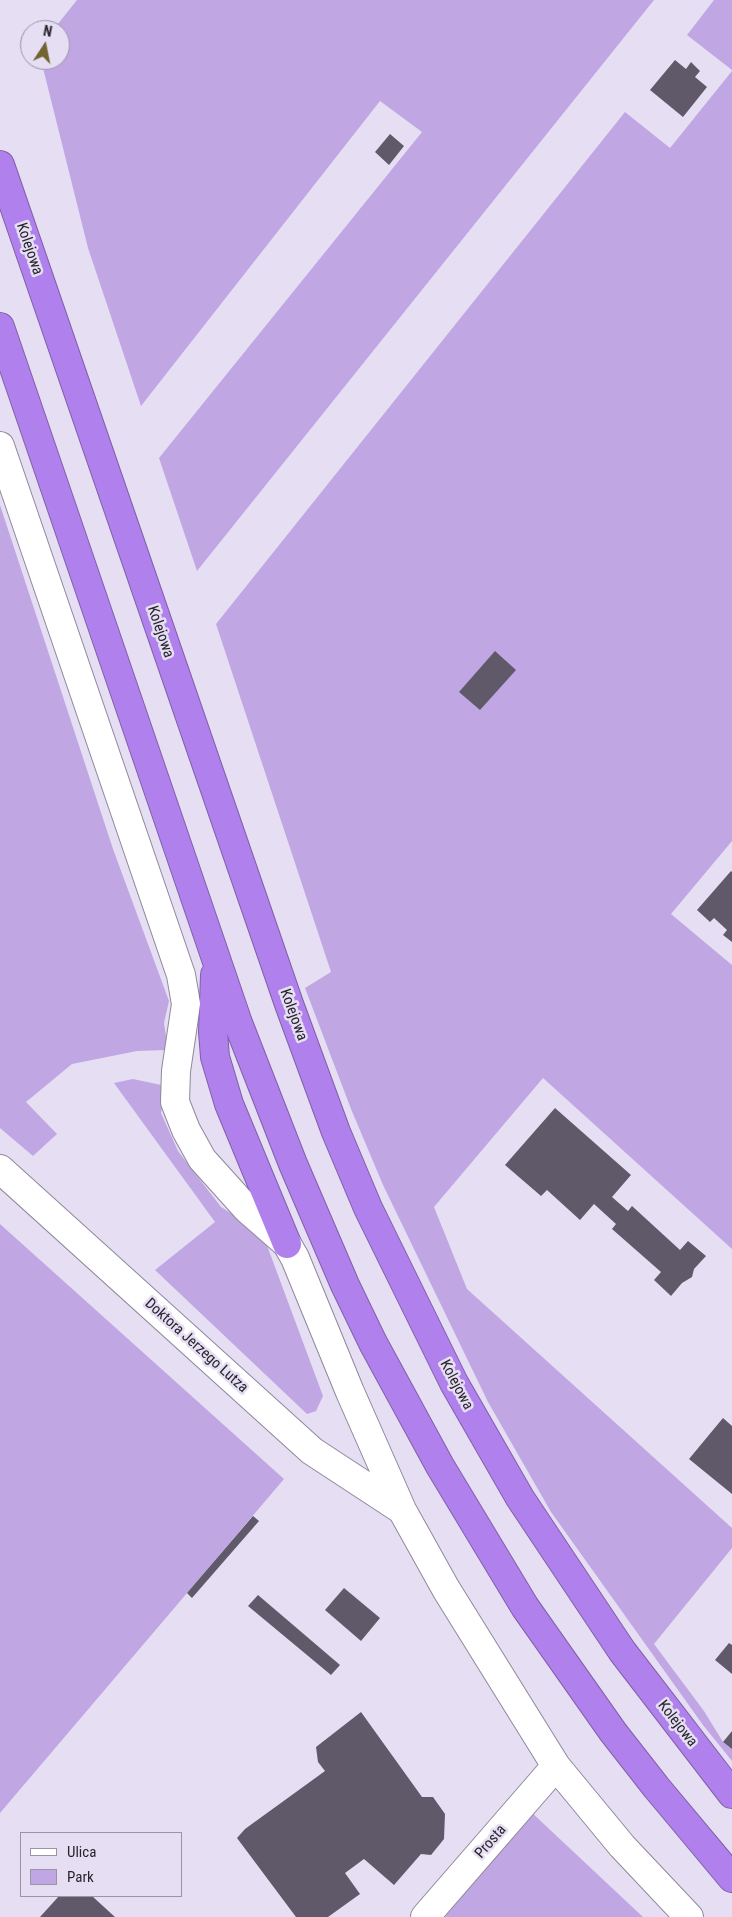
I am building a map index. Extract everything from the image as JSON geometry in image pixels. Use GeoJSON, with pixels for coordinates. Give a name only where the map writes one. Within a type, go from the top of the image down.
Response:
{"type":"FeatureCollection","features":[{"type":"Feature","properties":{"kind":"highway","name":"Kolejowa"},"geometry":{"type":"LineString","coordinates":[[0,165],[286,995],[336,1132],[368,1208],[454,1383],[520,1498],[622,1651],[732,1794]]}},
{"type":"Feature","properties":{"kind":"highway"},"geometry":{"type":"LineString","coordinates":[[0,326],[251,1058],[315,1217],[373,1343],[440,1466],[499,1566],[562,1660],[656,1787],[732,1878]]}},
{"type":"Feature","properties":{"kind":"highway"},"geometry":{"type":"LineString","coordinates":[[215,956],[213,1032],[215,1057],[229,1104],[287,1244]]}},
{"type":"Feature","properties":{"kind":"street"},"geometry":{"type":"LineString","coordinates":[[0,446],[181,975],[186,1004],[176,1071],[176,1102],[186,1130],[202,1159],[247,1208],[287,1244],[295,1258],[350,1392],[402,1510],[446,1589],[556,1766],[622,1846],[689,1917]]}},
{"type":"Feature","properties":{"kind":"street","name":"Doktora Jerzego Lutza"},"geometry":{"type":"LineString","coordinates":[[0,1169],[312,1452],[402,1510]]}},
{"type":"Feature","properties":{"kind":"street","name":"Prosta"},"geometry":{"type":"LineString","coordinates":[[425,1917],[556,1766]]}},
{"type":"Feature","properties":{"kind":"green space"},"geometry":{"type":"Polygon","coordinates":[[[77,0],[654,0],[197,571],[159,458],[422,132],[380,101],[141,406],[88,248],[44,70],[70,70],[70,20],[61,20],[77,0]]]}},
{"type":"Feature","properties":{"kind":"green space"},"geometry":{"type":"Polygon","coordinates":[[[714,0],[732,0],[732,70],[687,35],[714,0]]]}},
{"type":"Feature","properties":{"kind":"green space"},"geometry":{"type":"Polygon","coordinates":[[[732,71],[732,841],[671,914],[732,965],[732,1249],[543,1078],[434,1207],[467,1289],[732,1528],[732,1548],[654,1644],[704,1711],[723,1742],[732,1749],[732,1761],[703,1725],[551,1512],[488,1402],[383,1185],[351,1109],[305,988],[331,972],[216,624],[625,112],[670,148],[732,71]]]}},
{"type":"Feature","properties":{"kind":"green space"},"geometry":{"type":"Polygon","coordinates":[[[0,505],[113,849],[169,1001],[164,1023],[168,1050],[137,1051],[72,1064],[26,1102],[57,1134],[33,1156],[0,1128],[0,505]]]}},
{"type":"Feature","properties":{"kind":"green space"},"geometry":{"type":"Polygon","coordinates":[[[133,1079],[166,1086],[161,1113],[178,1151],[221,1207],[262,1232],[323,1396],[316,1411],[307,1414],[155,1270],[215,1222],[114,1083],[133,1079]]]}},
{"type":"Feature","properties":{"kind":"green space"},"geometry":{"type":"Polygon","coordinates":[[[0,1224],[284,1479],[0,1813],[0,1224]]]}},
{"type":"Feature","properties":{"kind":"green space"},"geometry":{"type":"Polygon","coordinates":[[[530,1811],[643,1917],[445,1917],[530,1811]]]}},
{"type":"Feature","properties":{"kind":"building"},"geometry":{"type":"Polygon","coordinates":[[[675,60],[686,69],[691,62],[700,71],[695,77],[707,87],[683,117],[650,90],[675,60]]]}},
{"type":"Feature","properties":{"kind":"building"},"geometry":{"type":"Polygon","coordinates":[[[390,134],[404,146],[389,165],[375,152],[390,134]]]}},
{"type":"Feature","properties":{"kind":"building"},"geometry":{"type":"Polygon","coordinates":[[[495,651],[516,670],[480,710],[459,692],[495,651]]]}},
{"type":"Feature","properties":{"kind":"building"},"geometry":{"type":"Polygon","coordinates":[[[731,871],[732,942],[723,935],[727,930],[714,918],[710,922],[697,910],[731,871]]]}},
{"type":"Feature","properties":{"kind":"building"},"geometry":{"type":"Polygon","coordinates":[[[555,1108],[631,1175],[612,1197],[628,1211],[632,1206],[680,1250],[688,1241],[706,1256],[694,1269],[692,1277],[682,1283],[671,1296],[654,1280],[661,1272],[612,1229],[616,1224],[594,1204],[580,1220],[547,1190],[541,1196],[505,1165],[555,1108]]]}},
{"type":"Feature","properties":{"kind":"building"},"geometry":{"type":"Polygon","coordinates":[[[723,1418],[732,1426],[732,1494],[689,1459],[723,1418]]]}},
{"type":"Feature","properties":{"kind":"building"},"geometry":{"type":"Polygon","coordinates":[[[253,1516],[259,1521],[192,1598],[187,1593],[253,1516]]]}},
{"type":"Feature","properties":{"kind":"building"},"geometry":{"type":"Polygon","coordinates":[[[344,1588],[380,1618],[361,1641],[325,1610],[344,1588]]]}},
{"type":"Feature","properties":{"kind":"building"},"geometry":{"type":"Polygon","coordinates":[[[258,1595],[340,1665],[331,1675],[248,1606],[258,1595]]]}},
{"type":"Feature","properties":{"kind":"building"},"geometry":{"type":"Polygon","coordinates":[[[729,1643],[732,1645],[732,1674],[715,1660],[729,1643]]]}},
{"type":"Feature","properties":{"kind":"building"},"geometry":{"type":"Polygon","coordinates":[[[361,1712],[422,1797],[433,1797],[445,1814],[444,1839],[431,1855],[421,1854],[394,1885],[364,1859],[345,1873],[360,1894],[328,1917],[296,1917],[237,1838],[245,1829],[325,1771],[318,1762],[316,1747],[361,1712]]]}},
{"type":"Feature","properties":{"kind":"building"},"geometry":{"type":"Polygon","coordinates":[[[732,1731],[732,1749],[723,1742],[732,1731]]]}},
{"type":"Feature","properties":{"kind":"building"},"geometry":{"type":"Polygon","coordinates":[[[58,1897],[93,1897],[115,1917],[40,1917],[58,1897]]]}}]}
